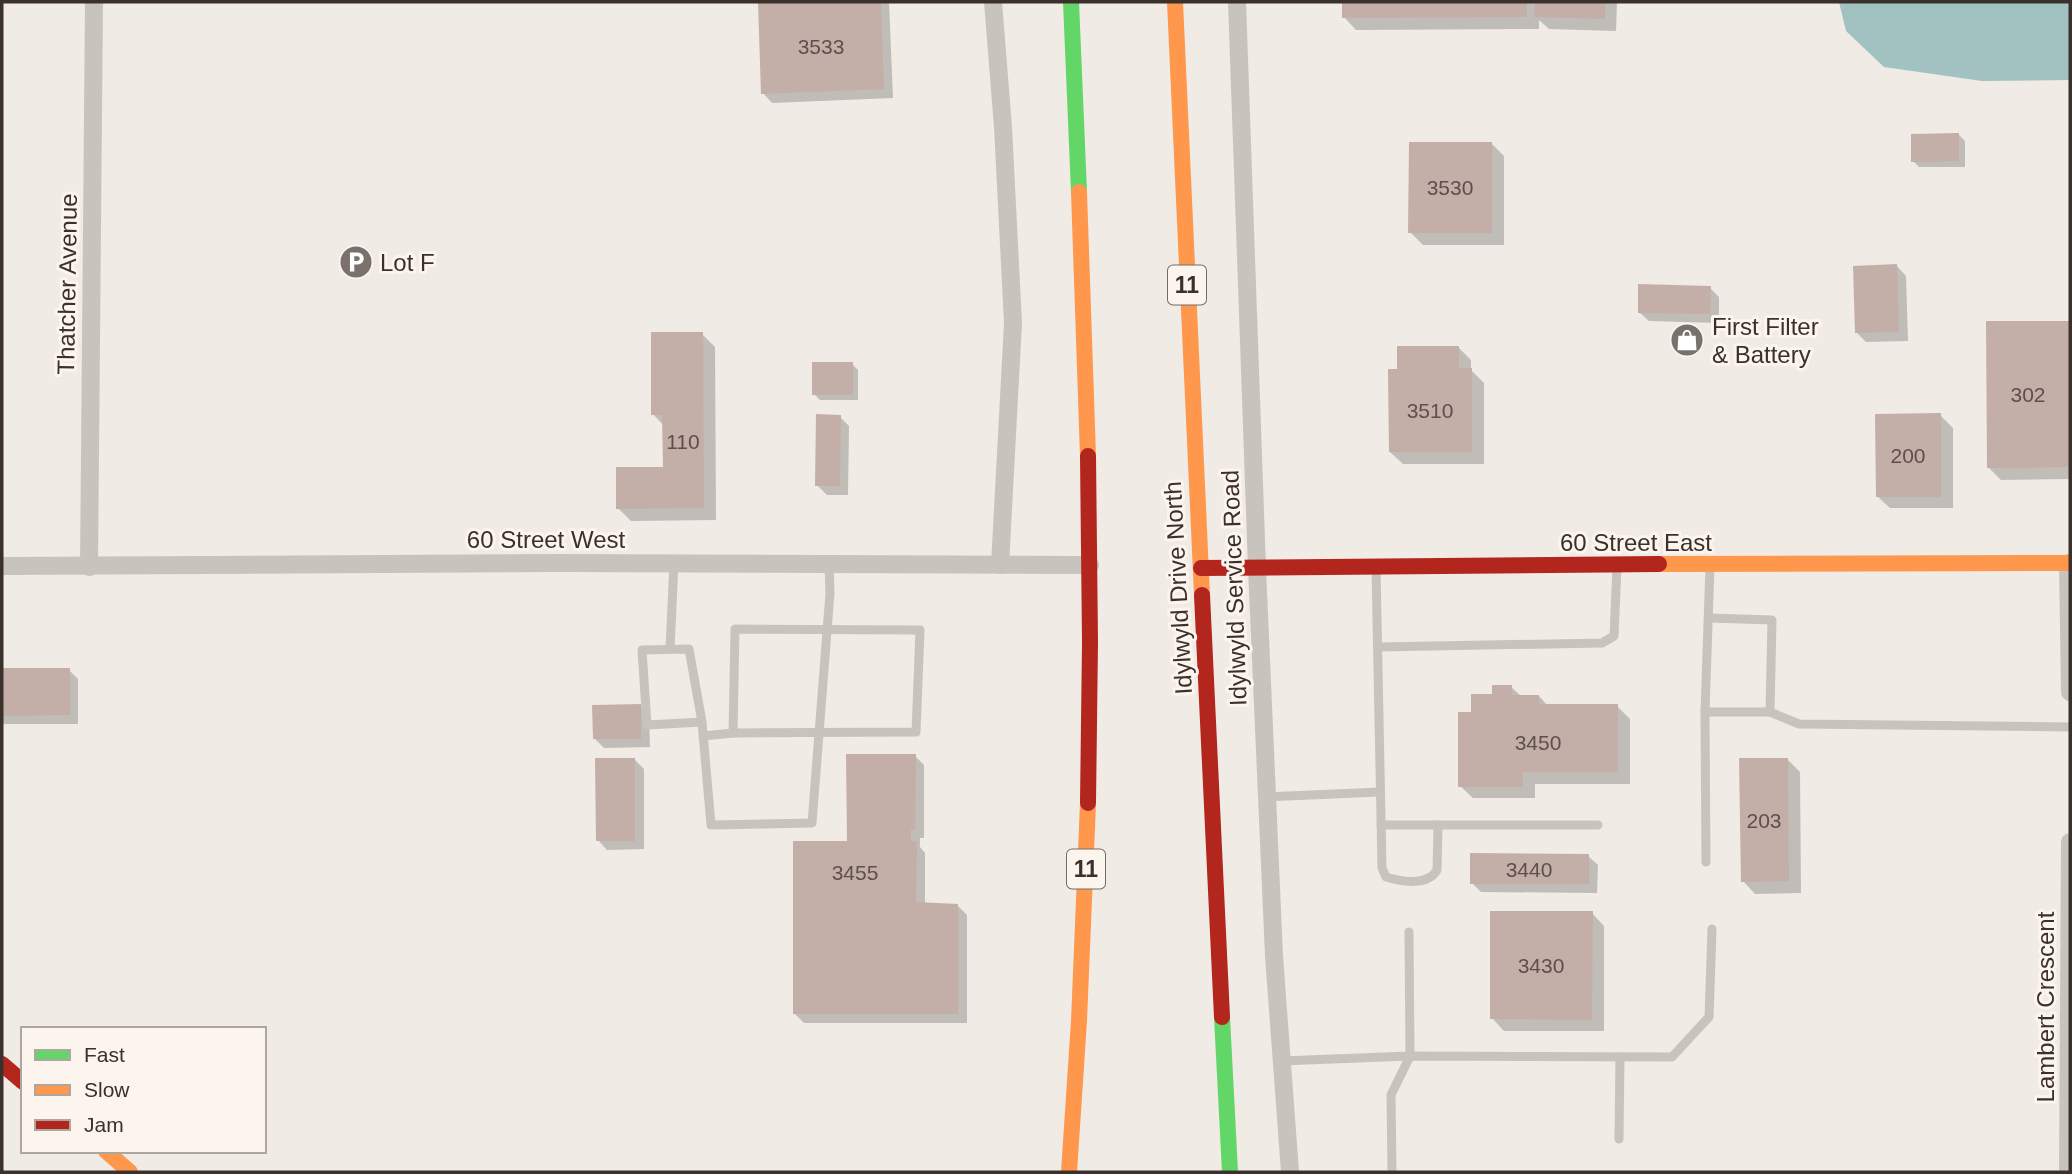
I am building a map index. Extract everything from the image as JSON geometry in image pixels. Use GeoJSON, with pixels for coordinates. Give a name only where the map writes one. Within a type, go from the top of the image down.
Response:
{"type":"FeatureCollection","features":[{"type":"Feature","properties":{"kind":"main road","name":"11"},"geometry":{"type":"LineString","coordinates":[[1069,1172],[1082,976],[1088,796],[1090,565],[1084,322],[1071,2]]}},
{"type":"Feature","properties":{"kind":"main road","name":"Idylwyld Drive North"},"geometry":{"type":"LineString","coordinates":[[1175,2],[1230,1172]]}},
{"type":"Feature","properties":{"kind":"main road","name":"60 Street East"},"geometry":{"type":"LineString","coordinates":[[1201,568],[2069,563]]}},
{"type":"Feature","properties":{"kind":"main road"},"geometry":{"type":"LineString","coordinates":[[2,1064],[21,1080]]}},
{"type":"Feature","properties":{"kind":"main road"},"geometry":{"type":"LineString","coordinates":[[108,1153],[130,1172]]}},
{"type":"Feature","properties":{"kind":"street","name":"Thatcher Avenue"},"geometry":{"type":"LineString","coordinates":[[89,567],[94,2]]}},
{"type":"Feature","properties":{"kind":"street"},"geometry":{"type":"LineString","coordinates":[[993,2],[1003,127],[1013,323],[1000,565]]}},
{"type":"Feature","properties":{"kind":"street","name":"Idylwyld Service Road"},"geometry":{"type":"LineString","coordinates":[[1237,2],[1274,956],[1290,1172]]}},
{"type":"Feature","properties":{"kind":"street","name":"60 Street West"},"geometry":{"type":"LineString","coordinates":[[2,566],[674,563],[1090,565]]}},
{"type":"Feature","properties":{"kind":"street"},"geometry":{"type":"LineString","coordinates":[[2069,563],[2070,692]]}},
{"type":"Feature","properties":{"kind":"street","name":"Lambert Crescent"},"geometry":{"type":"LineString","coordinates":[[2068,1172],[2070,842]]}},
{"type":"Feature","properties":{"kind":"lane"},"geometry":{"type":"LineString","coordinates":[[670,649],[674,563]]}},
{"type":"Feature","properties":{"kind":"lane"},"geometry":{"type":"LineString","coordinates":[[702,723],[647,725],[642,650],[689,649],[702,723],[711,825],[812,822],[830,593],[829,564]]}},
{"type":"Feature","properties":{"kind":"lane"},"geometry":{"type":"LineString","coordinates":[[1378,647],[1602,643],[1614,636],[1617,564]]}},
{"type":"Feature","properties":{"kind":"lane"},"geometry":{"type":"LineString","coordinates":[[1706,862],[1705,712],[1710,564]]}},
{"type":"Feature","properties":{"kind":"lane"},"geometry":{"type":"LineString","coordinates":[[1376,566],[1382,868],[1386,877],[1398,881],[1426,880],[1433,877],[1437,870],[1438,825]]}},
{"type":"Feature","properties":{"kind":"lane"},"geometry":{"type":"LineString","coordinates":[[1709,618],[1772,620],[1770,712]]}},
{"type":"Feature","properties":{"kind":"lane"},"geometry":{"type":"LineString","coordinates":[[703,736],[733,733],[916,732],[920,630],[735,629],[733,733]]}},
{"type":"Feature","properties":{"kind":"lane"},"geometry":{"type":"LineString","coordinates":[[1705,712],[1770,712],[1799,724],[2070,727]]}},
{"type":"Feature","properties":{"kind":"lane"},"geometry":{"type":"LineString","coordinates":[[1267,797],[1380,792]]}},
{"type":"Feature","properties":{"kind":"lane"},"geometry":{"type":"LineString","coordinates":[[1381,825],[1598,825]]}},
{"type":"Feature","properties":{"kind":"lane"},"geometry":{"type":"LineString","coordinates":[[1281,1061],[1410,1056],[1672,1057],[1710,1017],[1712,929]]}},
{"type":"Feature","properties":{"kind":"lane"},"geometry":{"type":"LineString","coordinates":[[1392,1172],[1391,1094],[1410,1056],[1409,932]]}},
{"type":"Feature","properties":{"kind":"lane"},"geometry":{"type":"LineString","coordinates":[[1619,1139],[1620,1057]]}},
{"type":"Feature","properties":{"kind":"water"},"geometry":{"type":"Polygon","coordinates":[[[1839,2],[2070,2],[2070,80],[1982,81],[1884,67],[1846,31],[1839,2]]]}},
{"type":"Feature","properties":{"kind":"building"},"geometry":{"type":"Polygon","coordinates":[[[758,2],[881,2],[884,89],[761,94],[758,2]]]}},
{"type":"Feature","properties":{"kind":"building"},"geometry":{"type":"Polygon","coordinates":[[[1342,2],[1527,2],[1527,17],[1342,18],[1342,2]]]}},
{"type":"Feature","properties":{"kind":"building"},"geometry":{"type":"Polygon","coordinates":[[[1535,2],[1605,2],[1605,19],[1534,17],[1535,2]]]}},
{"type":"Feature","properties":{"kind":"building"},"geometry":{"type":"Polygon","coordinates":[[[1959,133],[1959,161],[1911,162],[1911,134],[1959,133]]]}},
{"type":"Feature","properties":{"kind":"building"},"geometry":{"type":"Polygon","coordinates":[[[1409,142],[1492,142],[1492,233],[1408,233],[1409,142]]]}},
{"type":"Feature","properties":{"kind":"building"},"geometry":{"type":"Polygon","coordinates":[[[1897,264],[1899,332],[1855,333],[1853,266],[1897,264]]]}},
{"type":"Feature","properties":{"kind":"building"},"geometry":{"type":"Polygon","coordinates":[[[1638,284],[1711,286],[1710,314],[1638,313],[1638,284]]]}},
{"type":"Feature","properties":{"kind":"building"},"geometry":{"type":"Polygon","coordinates":[[[1986,321],[2070,321],[2070,467],[1987,468],[1986,321]]]}},
{"type":"Feature","properties":{"kind":"building"},"geometry":{"type":"Polygon","coordinates":[[[651,332],[703,332],[704,508],[616,509],[616,467],[663,467],[662,415],[651,415],[651,332]]]}},
{"type":"Feature","properties":{"kind":"building"},"geometry":{"type":"Polygon","coordinates":[[[1397,346],[1459,346],[1459,368],[1472,368],[1472,452],[1389,452],[1388,369],[1397,369],[1397,346]]]}},
{"type":"Feature","properties":{"kind":"building"},"geometry":{"type":"Polygon","coordinates":[[[812,362],[853,362],[853,395],[812,395],[812,362]]]}},
{"type":"Feature","properties":{"kind":"building"},"geometry":{"type":"Polygon","coordinates":[[[1941,413],[1941,497],[1876,497],[1875,414],[1941,413]]]}},
{"type":"Feature","properties":{"kind":"building"},"geometry":{"type":"Polygon","coordinates":[[[816,414],[841,415],[840,486],[815,486],[816,414]]]}},
{"type":"Feature","properties":{"kind":"building"},"geometry":{"type":"Polygon","coordinates":[[[2,668],[70,668],[70,715],[2,716],[2,668]]]}},
{"type":"Feature","properties":{"kind":"building"},"geometry":{"type":"Polygon","coordinates":[[[1492,685],[1512,685],[1512,695],[1539,695],[1539,704],[1618,704],[1618,772],[1523,772],[1523,787],[1458,787],[1458,712],[1471,712],[1471,694],[1492,694],[1492,685]]]}},
{"type":"Feature","properties":{"kind":"building"},"geometry":{"type":"Polygon","coordinates":[[[641,704],[641,739],[593,739],[592,705],[641,704]]]}},
{"type":"Feature","properties":{"kind":"building"},"geometry":{"type":"Polygon","coordinates":[[[846,754],[916,754],[915,830],[911,829],[911,841],[917,841],[916,902],[958,904],[958,1014],[793,1014],[793,841],[847,841],[846,754]]]}},
{"type":"Feature","properties":{"kind":"building"},"geometry":{"type":"Polygon","coordinates":[[[595,758],[635,758],[635,841],[596,841],[595,758]]]}},
{"type":"Feature","properties":{"kind":"building"},"geometry":{"type":"Polygon","coordinates":[[[1739,758],[1788,758],[1789,881],[1741,882],[1739,758]]]}},
{"type":"Feature","properties":{"kind":"building"},"geometry":{"type":"Polygon","coordinates":[[[1470,853],[1589,854],[1589,884],[1470,884],[1470,853]]]}},
{"type":"Feature","properties":{"kind":"building"},"geometry":{"type":"Polygon","coordinates":[[[1490,911],[1593,911],[1592,1020],[1490,1019],[1490,911]]]}},
{"type":"Feature","properties":{"kind":"traffic: fast"},"geometry":{"type":"LineString","coordinates":[[1071,2],[1079,192]]}},
{"type":"Feature","properties":{"kind":"traffic: fast"},"geometry":{"type":"LineString","coordinates":[[1222,1017],[1230,1172]]}},
{"type":"Feature","properties":{"kind":"traffic: slow"},"geometry":{"type":"LineString","coordinates":[[1175,2],[1202,595]]}},
{"type":"Feature","properties":{"kind":"traffic: slow"},"geometry":{"type":"LineString","coordinates":[[1079,192],[1088,456]]}},
{"type":"Feature","properties":{"kind":"traffic: slow"},"geometry":{"type":"LineString","coordinates":[[1659,564],[2070,563]]}},
{"type":"Feature","properties":{"kind":"traffic: slow"},"geometry":{"type":"LineString","coordinates":[[1069,1172],[1079,1021],[1088,803]]}},
{"type":"Feature","properties":{"kind":"traffic: slow"},"geometry":{"type":"LineString","coordinates":[[108,1153],[130,1172]]}},
{"type":"Feature","properties":{"kind":"traffic: jam"},"geometry":{"type":"LineString","coordinates":[[1088,456],[1088,803]]}},
{"type":"Feature","properties":{"kind":"traffic: jam"},"geometry":{"type":"LineString","coordinates":[[1201,568],[1659,564]]}},
{"type":"Feature","properties":{"kind":"traffic: jam"},"geometry":{"type":"LineString","coordinates":[[1202,595],[1222,1017]]}},
{"type":"Feature","properties":{"kind":"traffic: jam"},"geometry":{"type":"LineString","coordinates":[[2,1064],[21,1080]]}},
{"type":"Feature","properties":{"kind":"place","name":"Lot F"},"geometry":{"type":"Point","coordinates":[356,262]}},
{"type":"Feature","properties":{"kind":"place","name":"First Filter & Battery"},"geometry":{"type":"Point","coordinates":[1687,340]}}]}
